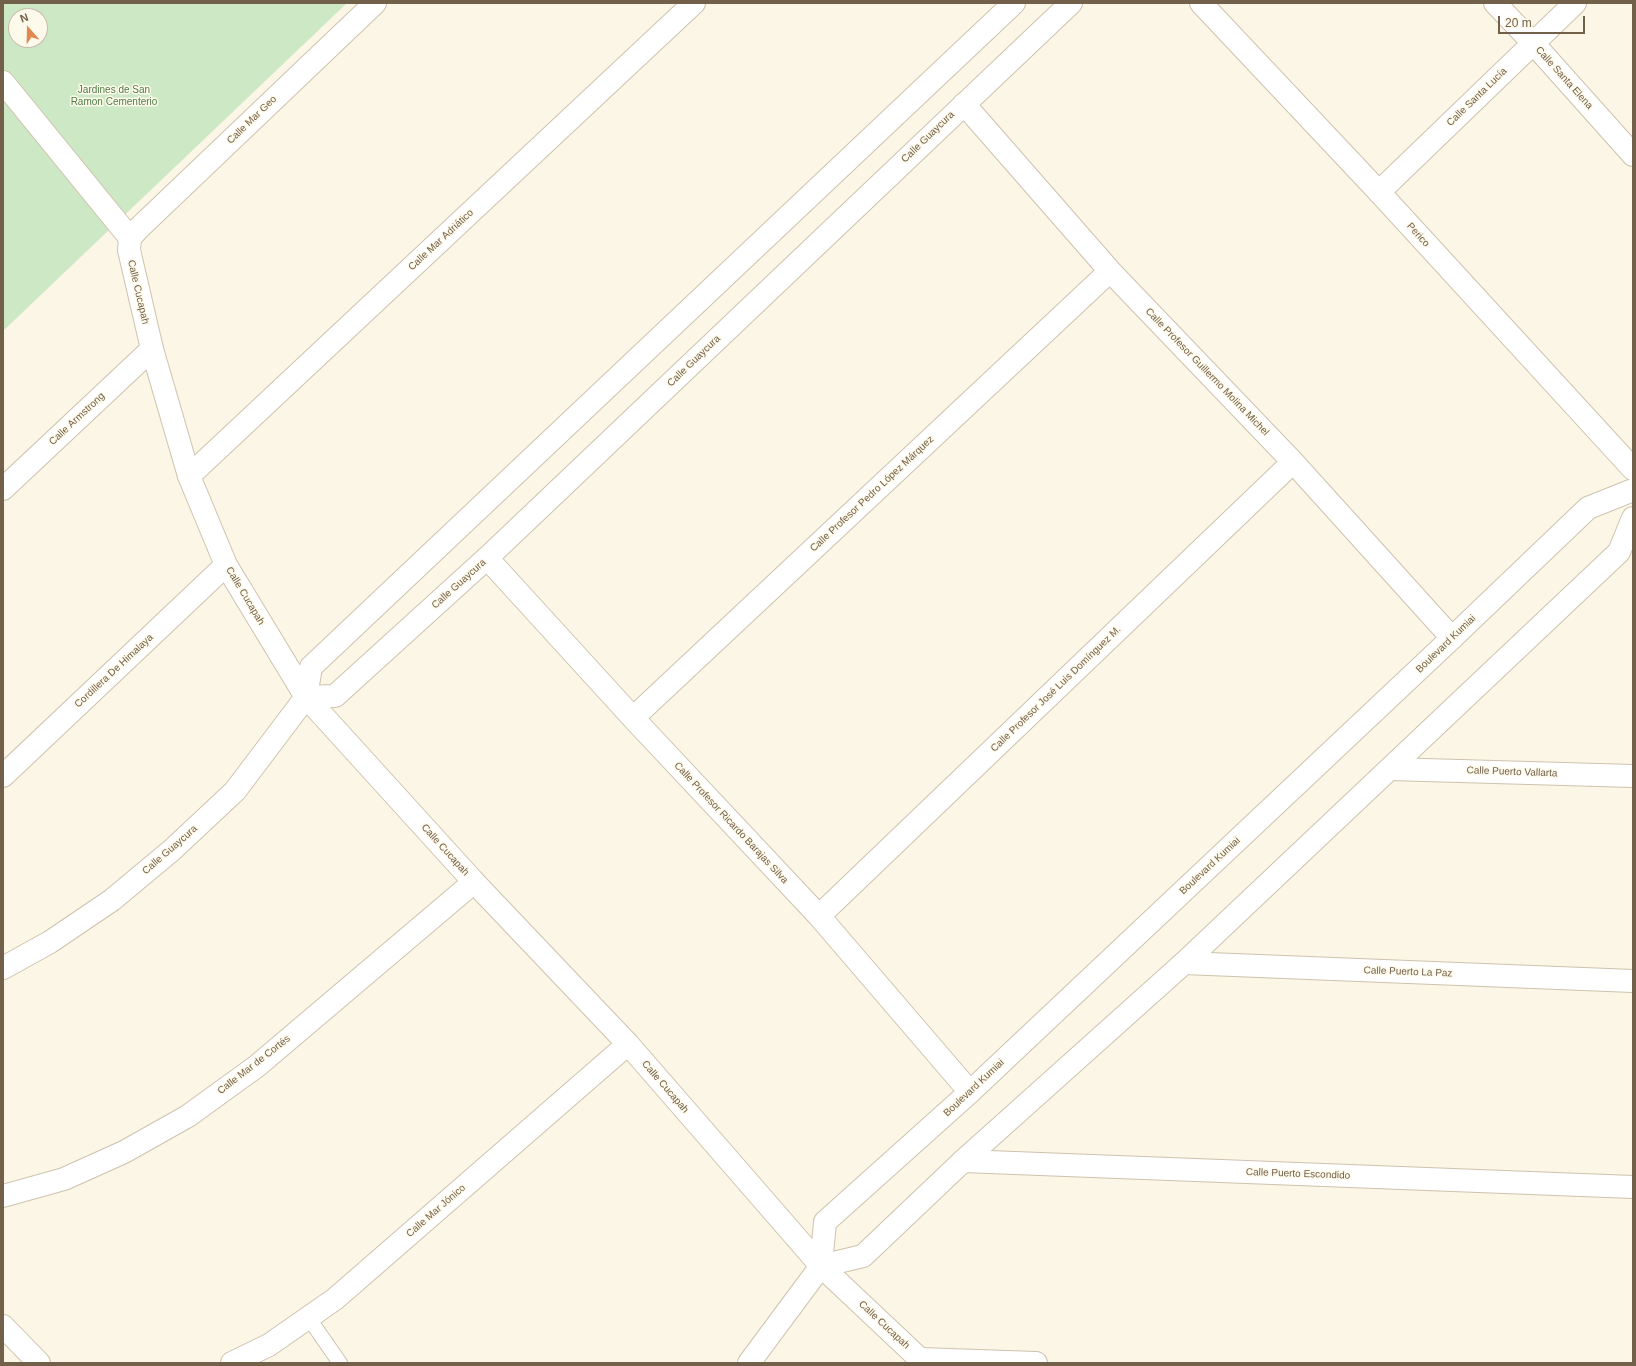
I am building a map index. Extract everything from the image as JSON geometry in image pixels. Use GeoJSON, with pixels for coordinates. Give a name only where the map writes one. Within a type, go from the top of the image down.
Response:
{"type":"FeatureCollection","features":[{"type":"Feature","properties":{"kind":"street","name":"Calle Mar Geo"},"geometry":{"type":"LineString","coordinates":[[130,238],[375,3]]}},
{"type":"Feature","properties":{"kind":"street","name":"Calle Mar Adriático"},"geometry":{"type":"LineString","coordinates":[[189,476],[694,3]]}},
{"type":"Feature","properties":{"kind":"street","name":"Calle Guaycura"},"geometry":{"type":"LineString","coordinates":[[3,968],[50,942],[112,900],[172,850],[235,791],[306,697],[311,667],[1014,3]]}},
{"type":"Feature","properties":{"kind":"street","name":"Calle Guaycura"},"geometry":{"type":"LineString","coordinates":[[306,697],[335,696],[488,558],[1071,3]]}},
{"type":"Feature","properties":{"kind":"street","name":"Perico"},"geometry":{"type":"LineString","coordinates":[[1201,3],[1379,192],[1633,469]]}},
{"type":"Feature","properties":{"kind":"street","name":"Calle Santa Elena"},"geometry":{"type":"LineString","coordinates":[[1494,3],[1533,43],[1633,155]]}},
{"type":"Feature","properties":{"kind":"street","name":"Calle Santa Lucía"},"geometry":{"type":"LineString","coordinates":[[1379,192],[1575,3]]}},
{"type":"Feature","properties":{"kind":"street"},"geometry":{"type":"LineString","coordinates":[[3,82],[130,238]]}},
{"type":"Feature","properties":{"kind":"street","name":"Calle Profesor Guillermo Molina Michel"},"geometry":{"type":"LineString","coordinates":[[964,104],[1110,271],[1293,462],[1452,638]]}},
{"type":"Feature","properties":{"kind":"street","name":"Calle Cucapah"},"geometry":{"type":"LineString","coordinates":[[130,238],[128,250],[152,349],[189,476],[226,565],[306,697],[474,882],[628,1044],[821,1266],[922,1361]]}},
{"type":"Feature","properties":{"kind":"street","name":"Calle Profesor Pedro López Márquez"},"geometry":{"type":"LineString","coordinates":[[633,718],[1110,271]]}},
{"type":"Feature","properties":{"kind":"street","name":"Calle Armstrong"},"geometry":{"type":"LineString","coordinates":[[3,489],[152,349]]}},
{"type":"Feature","properties":{"kind":"street","name":"Calle Profesor José Luis Domínguez M."},"geometry":{"type":"LineString","coordinates":[[819,916],[1293,462]]}},
{"type":"Feature","properties":{"kind":"street","name":"Boulevard Kumiai"},"geometry":{"type":"LineString","coordinates":[[821,1266],[825,1222],[970,1092],[1588,508],[1633,490]]}},
{"type":"Feature","properties":{"kind":"street"},"geometry":{"type":"LineString","coordinates":[[749,1363],[821,1266],[863,1256],[963,1161],[1184,963],[1619,552],[1633,518]]}},
{"type":"Feature","properties":{"kind":"street","name":"Calle Profesor Ricardo Barajas Silva"},"geometry":{"type":"LineString","coordinates":[[488,558],[633,718],[819,916],[970,1092]]}},
{"type":"Feature","properties":{"kind":"street","name":"Cordillera De Himalaya"},"geometry":{"type":"LineString","coordinates":[[3,776],[226,565]]}},
{"type":"Feature","properties":{"kind":"street","name":"Calle Puerto Vallarta"},"geometry":{"type":"LineString","coordinates":[[1390,769],[1633,776]]}},
{"type":"Feature","properties":{"kind":"street","name":"Calle Mar de Cortés"},"geometry":{"type":"LineString","coordinates":[[3,1196],[64,1179],[124,1152],[188,1116],[257,1066],[474,882]]}},
{"type":"Feature","properties":{"kind":"street","name":"Calle Puerto La Paz"},"geometry":{"type":"LineString","coordinates":[[1184,963],[1633,981]]}},
{"type":"Feature","properties":{"kind":"street","name":"Calle Mar Jónico"},"geometry":{"type":"LineString","coordinates":[[232,1363],[269,1345],[335,1299],[628,1044]]}},
{"type":"Feature","properties":{"kind":"street","name":"Calle Puerto Escondido"},"geometry":{"type":"LineString","coordinates":[[963,1161],[1633,1187]]}},
{"type":"Feature","properties":{"kind":"street"},"geometry":{"type":"LineString","coordinates":[[3,1326],[39,1363]]}},
{"type":"Feature","properties":{"kind":"street"},"geometry":{"type":"LineString","coordinates":[[922,1361],[1036,1363]]}},
{"type":"Feature","properties":{"kind":"lane"},"geometry":{"type":"LineString","coordinates":[[308,1317],[340,1363]]}},
{"type":"Feature","properties":{"kind":"green space","name":"Jardines de San Ramon Cementerio"},"geometry":{"type":"Polygon","coordinates":[[[3,3],[347,3],[3,331],[3,3]]]}}]}
